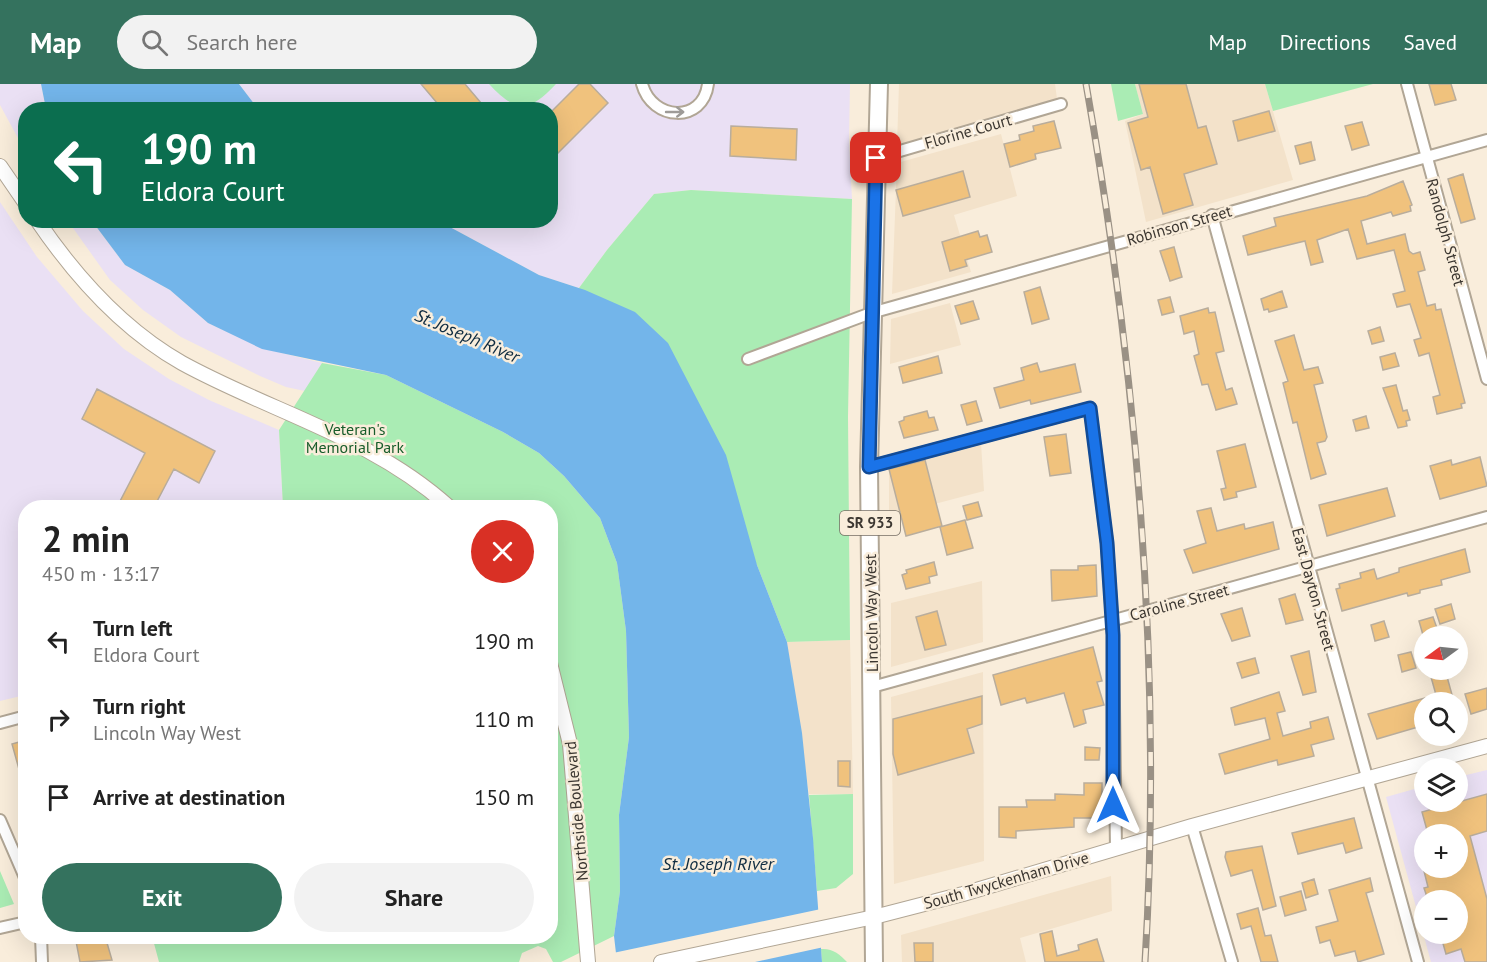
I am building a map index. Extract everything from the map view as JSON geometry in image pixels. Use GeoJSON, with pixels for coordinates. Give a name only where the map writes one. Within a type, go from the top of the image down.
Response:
{"type":"FeatureCollection","features":[{"type":"Feature","properties":{"kind":"main road","name":"Lincoln Way West"},"geometry":{"type":"LineString","coordinates":[[874,962],[869,467],[879,84]]}},
{"type":"Feature","properties":{"kind":"street"},"geometry":{"type":"LineString","coordinates":[[642,84],[651,104],[672,114],[693,108],[702,99],[708,84]]}},
{"type":"Feature","properties":{"kind":"street","name":"Randolph Street"},"geometry":{"type":"LineString","coordinates":[[1407,84],[1487,379]]}},
{"type":"Feature","properties":{"kind":"street","name":"Florine Court"},"geometry":{"type":"LineString","coordinates":[[876,158],[1061,104]]}},
{"type":"Feature","properties":{"kind":"street","name":"Robinson Street"},"geometry":{"type":"LineString","coordinates":[[748,360],[872,313],[1487,140]]}},
{"type":"Feature","properties":{"kind":"street"},"geometry":{"type":"LineString","coordinates":[[0,166],[18,192]]}},
{"type":"Feature","properties":{"kind":"street","name":"East Dayton Street"},"geometry":{"type":"LineString","coordinates":[[1212,216],[1418,962]]}},
{"type":"Feature","properties":{"kind":"street"},"geometry":{"type":"LineString","coordinates":[[43,228],[95,294],[134,330],[179,361],[365,448],[419,483],[440,500]]}},
{"type":"Feature","properties":{"kind":"street"},"geometry":{"type":"LineString","coordinates":[[869,467],[1090,408],[1106,532],[1112,621],[1116,849]]}},
{"type":"Feature","properties":{"kind":"street","name":"Caroline Street"},"geometry":{"type":"LineString","coordinates":[[872,687],[1487,517]]}},
{"type":"Feature","properties":{"kind":"street","name":"Northside Boulevard"},"geometry":{"type":"LineString","coordinates":[[558,695],[570,744],[588,962]]}},
{"type":"Feature","properties":{"kind":"street"},"geometry":{"type":"LineString","coordinates":[[0,723],[18,718]]}},
{"type":"Feature","properties":{"kind":"street","name":"South Twyckenham Drive"},"geometry":{"type":"LineString","coordinates":[[661,962],[874,917],[1192,826],[1487,746]]}},
{"type":"Feature","properties":{"kind":"street"},"geometry":{"type":"LineString","coordinates":[[0,820],[18,862]]}},
{"type":"Feature","properties":{"kind":"street"},"geometry":{"type":"LineString","coordinates":[[1192,826],[1232,962]]}},
{"type":"Feature","properties":{"kind":"street"},"geometry":{"type":"LineString","coordinates":[[0,928],[18,924]]}},
{"type":"Feature","properties":{"kind":"street"},"geometry":{"type":"LineString","coordinates":[[41,944],[42,962]]}},
{"type":"Feature","properties":{"kind":"shaded area"},"geometry":{"type":"Polygon","coordinates":[[[0,84],[41,84],[45,102],[18,102],[18,138],[0,105],[0,84]]]}},
{"type":"Feature","properties":{"kind":"shaded area"},"geometry":{"type":"Polygon","coordinates":[[[239,84],[850,84],[849,142],[852,199],[691,190],[654,194],[607,250],[579,288],[539,275],[452,228],[558,228],[558,102],[253,102],[239,84]]]}},
{"type":"Feature","properties":{"kind":"shaded area"},"geometry":{"type":"Polygon","coordinates":[[[899,84],[1055,84],[1057,99],[897,145],[899,84]]]}},
{"type":"Feature","properties":{"kind":"shaded area"},"geometry":{"type":"Polygon","coordinates":[[[1135,84],[1265,84],[1293,180],[1146,222],[1125,121],[1143,114],[1135,84]]]}},
{"type":"Feature","properties":{"kind":"shaded area"},"geometry":{"type":"Polygon","coordinates":[[[1001,134],[1017,196],[954,215],[971,272],[892,294],[897,163],[1001,134]]]}},
{"type":"Feature","properties":{"kind":"shaded area"},"geometry":{"type":"Polygon","coordinates":[[[0,202],[37,257],[83,311],[124,349],[169,379],[209,400],[279,430],[283,500],[18,500],[18,697],[0,701],[0,202]]]}},
{"type":"Feature","properties":{"kind":"shaded area"},"geometry":{"type":"Polygon","coordinates":[[[73,228],[97,228],[125,265],[170,290],[208,323],[262,348],[322,363],[305,391],[286,387],[181,337],[143,310],[110,280],[73,228]]]}},
{"type":"Feature","properties":{"kind":"shaded area"},"geometry":{"type":"Polygon","coordinates":[[[950,303],[961,345],[890,364],[891,319],[950,303]]]}},
{"type":"Feature","properties":{"kind":"shaded area"},"geometry":{"type":"Polygon","coordinates":[[[981,443],[984,491],[889,516],[889,467],[981,443]]]}},
{"type":"Feature","properties":{"kind":"shaded area"},"geometry":{"type":"Polygon","coordinates":[[[982,581],[983,642],[891,667],[891,603],[982,581]]]}},
{"type":"Feature","properties":{"kind":"shaded area"},"geometry":{"type":"Polygon","coordinates":[[[850,640],[853,794],[809,794],[787,642],[850,640]]]}},
{"type":"Feature","properties":{"kind":"shaded area"},"geometry":{"type":"Polygon","coordinates":[[[983,672],[984,861],[894,884],[891,697],[983,672]]]}},
{"type":"Feature","properties":{"kind":"shaded area"},"geometry":{"type":"Polygon","coordinates":[[[1487,770],[1487,962],[1431,962],[1426,944],[1468,944],[1468,890],[1414,890],[1414,900],[1386,797],[1414,789],[1414,812],[1468,812],[1468,775],[1487,770]]]}},
{"type":"Feature","properties":{"kind":"shaded area"},"geometry":{"type":"Polygon","coordinates":[[[1111,876],[1112,911],[1020,938],[1026,962],[902,962],[901,935],[1111,876]]]}},
{"type":"Feature","properties":{"kind":"green space"},"geometry":{"type":"Polygon","coordinates":[[[489,84],[556,84],[534,102],[511,102],[489,84]]]}},
{"type":"Feature","properties":{"kind":"green space"},"geometry":{"type":"Polygon","coordinates":[[[1111,84],[1135,84],[1143,114],[1118,121],[1111,84]]]}},
{"type":"Feature","properties":{"kind":"green space"},"geometry":{"type":"Polygon","coordinates":[[[1265,84],[1373,84],[1273,111],[1265,84]]]}},
{"type":"Feature","properties":{"kind":"green space"},"geometry":{"type":"Polygon","coordinates":[[[691,190],[852,199],[848,417],[850,640],[787,642],[757,565],[579,288],[607,250],[654,194],[691,190]]]}},
{"type":"Feature","properties":{"kind":"green space","name":"Veteran's Memorial Park"},"geometry":{"type":"Polygon","coordinates":[[[322,363],[386,375],[503,432],[539,453],[564,476],[600,518],[617,563],[626,631],[629,737],[619,815],[620,891],[614,936],[561,962],[553,962],[546,949],[538,946],[522,953],[519,962],[159,962],[154,944],[558,944],[558,500],[283,500],[279,430],[322,363]]]}},
{"type":"Feature","properties":{"kind":"green space"},"geometry":{"type":"Polygon","coordinates":[[[853,794],[853,874],[836,888],[817,891],[809,795],[853,794]]]}},
{"type":"Feature","properties":{"kind":"green space"},"geometry":{"type":"Polygon","coordinates":[[[0,871],[14,904],[0,908],[0,871]]]}},
{"type":"Feature","properties":{"kind":"green space"},"geometry":{"type":"Polygon","coordinates":[[[821,949],[836,952],[847,962],[822,962],[821,949]]]}},
{"type":"Feature","properties":{"kind":"water"},"geometry":{"type":"Polygon","coordinates":[[[41,84],[239,84],[253,102],[45,102],[41,84]]]}},
{"type":"Feature","properties":{"kind":"water","name":"St. Joseph River"},"geometry":{"type":"Polygon","coordinates":[[[97,228],[452,228],[539,275],[585,290],[635,312],[668,343],[726,455],[757,565],[787,642],[802,733],[813,838],[822,962],[617,962],[614,936],[620,891],[619,815],[629,737],[626,631],[617,563],[600,518],[564,476],[539,453],[503,432],[386,375],[262,349],[208,323],[170,290],[125,265],[97,228]]]}},
{"type":"Feature","properties":{"kind":"pier"},"geometry":{"type":"Polygon","coordinates":[[[821,909],[824,947],[755,962],[614,962],[613,953],[821,909]]]}},
{"type":"Feature","properties":{"kind":"building"},"geometry":{"type":"Polygon","coordinates":[[[421,84],[465,84],[480,102],[436,102],[421,84]]]}},
{"type":"Feature","properties":{"kind":"building"},"geometry":{"type":"Polygon","coordinates":[[[579,84],[590,84],[608,103],[558,153],[558,105],[579,84]]]}},
{"type":"Feature","properties":{"kind":"building"},"geometry":{"type":"Polygon","coordinates":[[[1139,84],[1186,84],[1198,128],[1206,126],[1217,164],[1184,174],[1193,205],[1163,214],[1150,167],[1141,170],[1128,123],[1148,117],[1139,84]]]}},
{"type":"Feature","properties":{"kind":"building"},"geometry":{"type":"Polygon","coordinates":[[[1429,84],[1451,84],[1456,100],[1435,105],[1429,84]]]}},
{"type":"Feature","properties":{"kind":"building"},"geometry":{"type":"Polygon","coordinates":[[[1269,111],[1275,131],[1238,141],[1233,121],[1269,111]]]}},
{"type":"Feature","properties":{"kind":"building"},"geometry":{"type":"Polygon","coordinates":[[[1054,121],[1061,148],[1035,154],[1036,159],[1010,167],[1004,144],[1020,140],[1019,135],[1034,131],[1033,126],[1054,121]]]}},
{"type":"Feature","properties":{"kind":"building"},"geometry":{"type":"Polygon","coordinates":[[[1362,122],[1369,145],[1352,150],[1345,126],[1362,122]]]}},
{"type":"Feature","properties":{"kind":"building"},"geometry":{"type":"Polygon","coordinates":[[[731,126],[797,129],[796,160],[730,156],[731,126]]]}},
{"type":"Feature","properties":{"kind":"building"},"geometry":{"type":"Polygon","coordinates":[[[1311,142],[1315,160],[1300,164],[1295,146],[1311,142]]]}},
{"type":"Feature","properties":{"kind":"building"},"geometry":{"type":"Polygon","coordinates":[[[963,171],[970,197],[903,216],[896,190],[963,171]]]}},
{"type":"Feature","properties":{"kind":"building"},"geometry":{"type":"Polygon","coordinates":[[[1463,174],[1475,219],[1461,223],[1448,179],[1463,174]]]}},
{"type":"Feature","properties":{"kind":"building"},"geometry":{"type":"Polygon","coordinates":[[[1403,181],[1412,205],[1410,206],[1411,211],[1393,216],[1391,212],[1361,221],[1367,244],[1405,234],[1409,251],[1413,254],[1420,252],[1425,270],[1418,272],[1427,306],[1435,304],[1436,310],[1441,309],[1465,403],[1461,404],[1462,408],[1437,414],[1433,397],[1440,395],[1429,353],[1419,356],[1414,340],[1421,338],[1410,304],[1397,307],[1393,294],[1405,291],[1394,250],[1357,259],[1348,229],[1317,240],[1323,262],[1311,265],[1305,241],[1248,255],[1243,236],[1276,226],[1274,218],[1367,196],[1403,181]]]}},
{"type":"Feature","properties":{"kind":"building"},"geometry":{"type":"Polygon","coordinates":[[[978,231],[980,237],[987,235],[992,252],[965,260],[967,266],[950,271],[942,242],[978,231]]]}},
{"type":"Feature","properties":{"kind":"building"},"geometry":{"type":"Polygon","coordinates":[[[1174,247],[1182,277],[1170,281],[1160,251],[1174,247]]]}},
{"type":"Feature","properties":{"kind":"building"},"geometry":{"type":"Polygon","coordinates":[[[1040,287],[1049,319],[1032,324],[1024,292],[1040,287]]]}},
{"type":"Feature","properties":{"kind":"building"},"geometry":{"type":"Polygon","coordinates":[[[1282,291],[1287,307],[1269,312],[1268,309],[1264,310],[1261,299],[1282,291]]]}},
{"type":"Feature","properties":{"kind":"building"},"geometry":{"type":"Polygon","coordinates":[[[1170,297],[1174,312],[1162,315],[1158,300],[1170,297]]]}},
{"type":"Feature","properties":{"kind":"building"},"geometry":{"type":"Polygon","coordinates":[[[973,301],[979,319],[961,324],[955,306],[973,301]]]}},
{"type":"Feature","properties":{"kind":"building"},"geometry":{"type":"Polygon","coordinates":[[[1208,308],[1209,313],[1215,312],[1224,351],[1216,353],[1226,390],[1232,388],[1237,404],[1216,410],[1208,384],[1202,385],[1194,356],[1199,354],[1194,331],[1184,334],[1180,316],[1208,308]]]}},
{"type":"Feature","properties":{"kind":"building"},"geometry":{"type":"Polygon","coordinates":[[[1380,327],[1384,341],[1372,344],[1368,331],[1380,327]]]}},
{"type":"Feature","properties":{"kind":"building"},"geometry":{"type":"Polygon","coordinates":[[[1294,335],[1304,370],[1318,367],[1323,383],[1314,385],[1327,437],[1325,441],[1317,443],[1326,474],[1311,479],[1297,422],[1293,423],[1283,383],[1288,381],[1275,341],[1294,335]]]}},
{"type":"Feature","properties":{"kind":"building"},"geometry":{"type":"Polygon","coordinates":[[[1395,353],[1399,366],[1383,370],[1380,357],[1395,353]]]}},
{"type":"Feature","properties":{"kind":"building"},"geometry":{"type":"Polygon","coordinates":[[[938,356],[942,373],[903,383],[899,367],[938,356]]]}},
{"type":"Feature","properties":{"kind":"building"},"geometry":{"type":"Polygon","coordinates":[[[1037,363],[1040,372],[1075,364],[1081,392],[1031,404],[1030,400],[1000,408],[994,388],[1024,380],[1021,368],[1037,363]]]}},
{"type":"Feature","properties":{"kind":"building"},"geometry":{"type":"Polygon","coordinates":[[[1396,385],[1403,411],[1407,410],[1410,420],[1406,421],[1407,426],[1398,428],[1383,388],[1396,385]]]}},
{"type":"Feature","properties":{"kind":"building"},"geometry":{"type":"Polygon","coordinates":[[[97,389],[215,451],[199,483],[174,469],[158,500],[121,500],[145,453],[82,419],[97,389]]]}},
{"type":"Feature","properties":{"kind":"building"},"geometry":{"type":"Polygon","coordinates":[[[976,401],[982,421],[967,425],[961,405],[976,401]]]}},
{"type":"Feature","properties":{"kind":"building"},"geometry":{"type":"Polygon","coordinates":[[[927,411],[929,418],[934,417],[938,430],[904,438],[899,422],[904,420],[904,417],[927,411]]]}},
{"type":"Feature","properties":{"kind":"building"},"geometry":{"type":"Polygon","coordinates":[[[1366,416],[1369,428],[1356,431],[1353,420],[1366,416]]]}},
{"type":"Feature","properties":{"kind":"building"},"geometry":{"type":"Polygon","coordinates":[[[1066,434],[1071,473],[1050,476],[1044,437],[1066,434]]]}},
{"type":"Feature","properties":{"kind":"building"},"geometry":{"type":"Polygon","coordinates":[[[1245,444],[1256,487],[1236,492],[1237,497],[1224,500],[1221,489],[1226,488],[1217,451],[1245,444]]]}},
{"type":"Feature","properties":{"kind":"building"},"geometry":{"type":"Polygon","coordinates":[[[1480,457],[1487,486],[1440,499],[1430,466],[1451,460],[1452,465],[1480,457]]]}},
{"type":"Feature","properties":{"kind":"building"},"geometry":{"type":"Polygon","coordinates":[[[925,460],[942,526],[906,536],[889,469],[925,460]]]}},
{"type":"Feature","properties":{"kind":"building"},"geometry":{"type":"Polygon","coordinates":[[[1387,488],[1395,516],[1327,536],[1319,505],[1387,488]]]}},
{"type":"Feature","properties":{"kind":"building"},"geometry":{"type":"Polygon","coordinates":[[[978,502],[982,516],[967,520],[963,506],[978,502]]]}},
{"type":"Feature","properties":{"kind":"building"},"geometry":{"type":"Polygon","coordinates":[[[1211,508],[1217,531],[1244,524],[1245,529],[1273,522],[1279,549],[1193,573],[1184,550],[1206,543],[1197,511],[1211,508]]]}},
{"type":"Feature","properties":{"kind":"building"},"geometry":{"type":"Polygon","coordinates":[[[965,520],[973,548],[947,555],[940,527],[965,520]]]}},
{"type":"Feature","properties":{"kind":"building"},"geometry":{"type":"Polygon","coordinates":[[[1465,549],[1470,572],[1441,580],[1442,585],[1420,590],[1420,593],[1408,596],[1407,593],[1342,611],[1336,589],[1340,588],[1339,584],[1361,578],[1360,573],[1374,569],[1377,579],[1399,572],[1399,568],[1465,549]]]}},
{"type":"Feature","properties":{"kind":"building"},"geometry":{"type":"Polygon","coordinates":[[[934,562],[937,575],[929,577],[930,583],[906,589],[902,575],[907,573],[906,570],[934,562]]]}},
{"type":"Feature","properties":{"kind":"building"},"geometry":{"type":"Polygon","coordinates":[[[1096,565],[1097,596],[1052,601],[1051,570],[1078,570],[1078,566],[1096,565]]]}},
{"type":"Feature","properties":{"kind":"building"},"geometry":{"type":"Polygon","coordinates":[[[1295,594],[1303,620],[1286,624],[1279,599],[1295,594]]]}},
{"type":"Feature","properties":{"kind":"building"},"geometry":{"type":"Polygon","coordinates":[[[1451,604],[1455,619],[1440,624],[1435,609],[1451,604]]]}},
{"type":"Feature","properties":{"kind":"building"},"geometry":{"type":"Polygon","coordinates":[[[1242,608],[1250,636],[1232,641],[1221,614],[1242,608]]]}},
{"type":"Feature","properties":{"kind":"building"},"geometry":{"type":"Polygon","coordinates":[[[937,611],[946,645],[925,650],[916,617],[937,611]]]}},
{"type":"Feature","properties":{"kind":"building"},"geometry":{"type":"Polygon","coordinates":[[[1433,617],[1436,626],[1420,626],[1419,621],[1433,617]]]}},
{"type":"Feature","properties":{"kind":"building"},"geometry":{"type":"Polygon","coordinates":[[[1384,621],[1389,637],[1375,641],[1371,625],[1384,621]]]}},
{"type":"Feature","properties":{"kind":"building"},"geometry":{"type":"Polygon","coordinates":[[[1093,647],[1102,681],[1097,682],[1104,705],[1083,710],[1086,723],[1074,727],[1064,693],[1027,703],[1025,698],[1001,705],[993,675],[1093,647]]]}},
{"type":"Feature","properties":{"kind":"building"},"geometry":{"type":"Polygon","coordinates":[[[1309,651],[1316,692],[1303,695],[1291,656],[1309,651]]]}},
{"type":"Feature","properties":{"kind":"building"},"geometry":{"type":"Polygon","coordinates":[[[1411,652],[1414,669],[1402,672],[1398,655],[1411,652]]]}},
{"type":"Feature","properties":{"kind":"building"},"geometry":{"type":"Polygon","coordinates":[[[1255,658],[1259,673],[1242,678],[1237,663],[1255,658]]]}},
{"type":"Feature","properties":{"kind":"building"},"geometry":{"type":"Polygon","coordinates":[[[1432,680],[1448,680],[1451,692],[1435,692],[1432,680]]]}},
{"type":"Feature","properties":{"kind":"building"},"geometry":{"type":"Polygon","coordinates":[[[1487,688],[1487,709],[1471,714],[1468,693],[1487,688]]]}},
{"type":"Feature","properties":{"kind":"building"},"geometry":{"type":"Polygon","coordinates":[[[1279,692],[1285,711],[1277,713],[1283,736],[1311,728],[1310,722],[1328,717],[1334,739],[1311,745],[1314,756],[1278,765],[1277,760],[1225,774],[1219,754],[1270,739],[1265,718],[1235,725],[1231,708],[1279,692]]]}},
{"type":"Feature","properties":{"kind":"building"},"geometry":{"type":"Polygon","coordinates":[[[982,696],[982,724],[967,729],[974,753],[898,775],[893,754],[893,719],[982,696]]]}},
{"type":"Feature","properties":{"kind":"building"},"geometry":{"type":"Polygon","coordinates":[[[1414,701],[1414,728],[1377,739],[1368,714],[1414,701]]]}},
{"type":"Feature","properties":{"kind":"building"},"geometry":{"type":"Polygon","coordinates":[[[18,742],[18,766],[12,744],[18,742]]]}},
{"type":"Feature","properties":{"kind":"building"},"geometry":{"type":"Polygon","coordinates":[[[1085,747],[1100,748],[1099,760],[1085,760],[1085,747]]]}},
{"type":"Feature","properties":{"kind":"building"},"geometry":{"type":"Polygon","coordinates":[[[838,761],[850,761],[850,787],[838,786],[838,761]]]}},
{"type":"Feature","properties":{"kind":"building"},"geometry":{"type":"Polygon","coordinates":[[[1084,783],[1102,783],[1102,818],[1074,818],[1074,827],[1016,831],[1016,838],[999,837],[999,807],[1027,807],[1026,800],[1055,800],[1055,794],[1084,795],[1084,783]]]}},
{"type":"Feature","properties":{"kind":"building"},"geometry":{"type":"Polygon","coordinates":[[[1487,794],[1487,831],[1470,836],[1487,899],[1487,962],[1465,962],[1461,949],[1446,954],[1443,944],[1468,944],[1468,890],[1425,890],[1424,888],[1428,887],[1426,878],[1468,878],[1468,824],[1425,824],[1422,812],[1468,812],[1468,799],[1487,794]]]}},
{"type":"Feature","properties":{"kind":"building"},"geometry":{"type":"Polygon","coordinates":[[[1354,818],[1362,848],[1346,853],[1343,843],[1298,854],[1292,833],[1354,818]]]}},
{"type":"Feature","properties":{"kind":"building"},"geometry":{"type":"Polygon","coordinates":[[[1262,846],[1276,906],[1263,910],[1252,870],[1231,876],[1225,857],[1226,852],[1262,846]]]}},
{"type":"Feature","properties":{"kind":"building"},"geometry":{"type":"Polygon","coordinates":[[[1370,878],[1373,891],[1366,893],[1384,954],[1358,962],[1355,951],[1335,956],[1330,940],[1320,943],[1316,927],[1338,921],[1329,890],[1370,878]]]}},
{"type":"Feature","properties":{"kind":"building"},"geometry":{"type":"Polygon","coordinates":[[[1314,879],[1318,894],[1306,898],[1302,883],[1314,879]]]}},
{"type":"Feature","properties":{"kind":"building"},"geometry":{"type":"Polygon","coordinates":[[[1301,891],[1306,910],[1285,916],[1280,897],[1301,891]]]}},
{"type":"Feature","properties":{"kind":"building"},"geometry":{"type":"Polygon","coordinates":[[[1258,908],[1265,936],[1271,935],[1278,962],[1261,962],[1251,926],[1241,929],[1237,914],[1258,908]]]}},
{"type":"Feature","properties":{"kind":"building"},"geometry":{"type":"Polygon","coordinates":[[[1052,931],[1057,956],[1079,950],[1078,945],[1097,939],[1104,962],[1045,962],[1040,934],[1052,931]]]}},
{"type":"Feature","properties":{"kind":"building"},"geometry":{"type":"Polygon","coordinates":[[[914,943],[933,943],[933,962],[915,962],[914,943]]]}},
{"type":"Feature","properties":{"kind":"building"},"geometry":{"type":"Polygon","coordinates":[[[77,944],[107,944],[112,960],[80,962],[77,944]]]}},
{"type":"Feature","properties":{"kind":"railway"},"geometry":{"type":"LineString","coordinates":[[1086,84],[1119,302],[1132,412],[1141,522],[1148,631],[1151,742],[1150,852],[1145,962]]}},
{"type":"Feature","properties":{"kind":"route"},"geometry":{"type":"LineString","coordinates":[[876,158],[869,467],[1090,408],[1097,446],[1107,543],[1113,635],[1113,805]]}}]}
